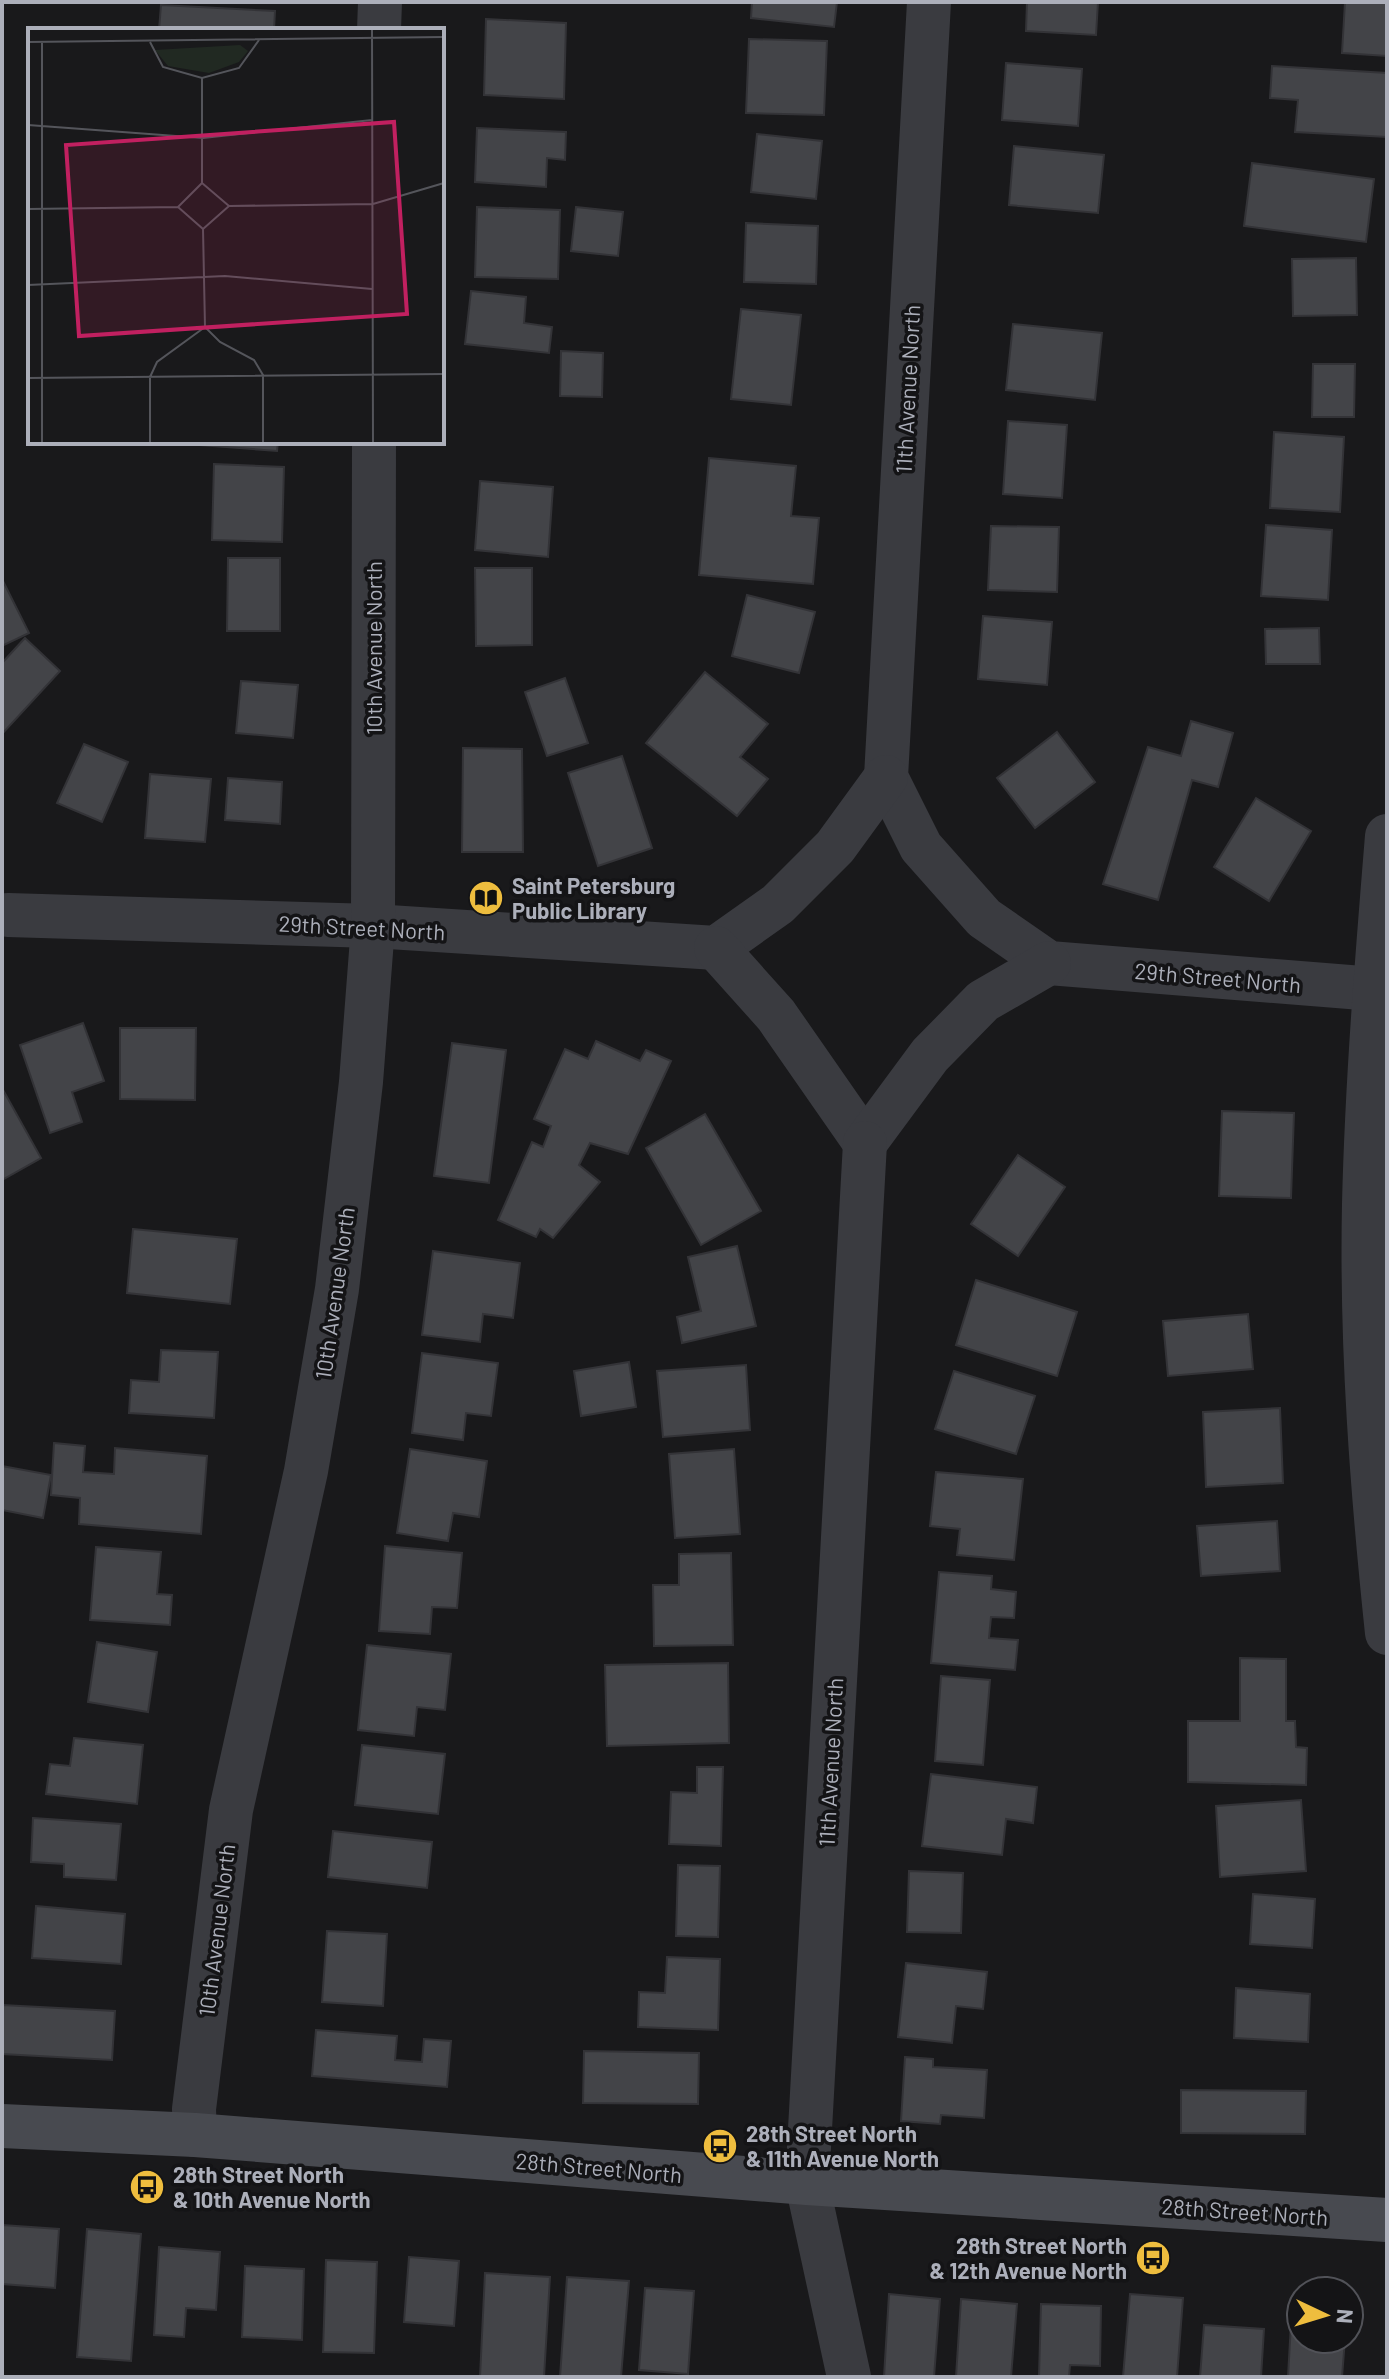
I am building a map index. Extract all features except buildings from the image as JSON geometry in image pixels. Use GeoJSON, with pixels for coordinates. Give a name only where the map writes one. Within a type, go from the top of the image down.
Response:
{"type":"FeatureCollection","features":[{"type":"Feature","properties":{"kind":"street"},"geometry":{"type":"LineString","coordinates":[[379,28],[380,2]]}},
{"type":"Feature","properties":{"kind":"street","name":"11th Avenue North"},"geometry":{"type":"LineString","coordinates":[[886,777],[929,2]]}},
{"type":"Feature","properties":{"kind":"street","name":"10th Avenue North"},"geometry":{"type":"LineString","coordinates":[[195,2135],[194,2109],[231,1810],[306,1471],[337,1289],[361,1082],[373,926],[374,444]]}},
{"type":"Feature","properties":{"kind":"street"},"geometry":{"type":"LineString","coordinates":[[886,777],[921,847],[931,859],[984,918],[1049,963],[983,1001],[930,1055],[865,1143],[776,1015],[716,948],[778,904],[825,856],[886,777]]}},
{"type":"Feature","properties":{"kind":"street"},"geometry":{"type":"LineString","coordinates":[[1387,836],[1381,990],[1364,1205],[1370,1475],[1387,1633]]}},
{"type":"Feature","properties":{"kind":"street","name":"29th Street North"},"geometry":{"type":"LineString","coordinates":[[4,915],[373,926],[716,948]]}},
{"type":"Feature","properties":{"kind":"street","name":"29th Street North"},"geometry":{"type":"LineString","coordinates":[[1049,963],[1381,990]]}},
{"type":"Feature","properties":{"kind":"street","name":"11th Avenue North"},"geometry":{"type":"LineString","coordinates":[[849,2377],[807,2183],[865,1143]]}},
{"type":"Feature","properties":{"kind":"street","name":"28th Street North"},"geometry":{"type":"LineString","coordinates":[[2,2126],[195,2135],[807,2183],[1387,2220]]}},
{"type":"Feature","properties":{"kind":"place","name":"Saint Petersburg Public Library"},"geometry":{"type":"Point","coordinates":[486,898]}},
{"type":"Feature","properties":{"kind":"place","name":"28th Street North & 11th Avenue North"},"geometry":{"type":"Point","coordinates":[720,2146]}},
{"type":"Feature","properties":{"kind":"place","name":"28th Street North & 10th Avenue North"},"geometry":{"type":"Point","coordinates":[147,2187]}},
{"type":"Feature","properties":{"kind":"place","name":"28th Street North & 12th Avenue North"},"geometry":{"type":"Point","coordinates":[1153,2258]}}]}
